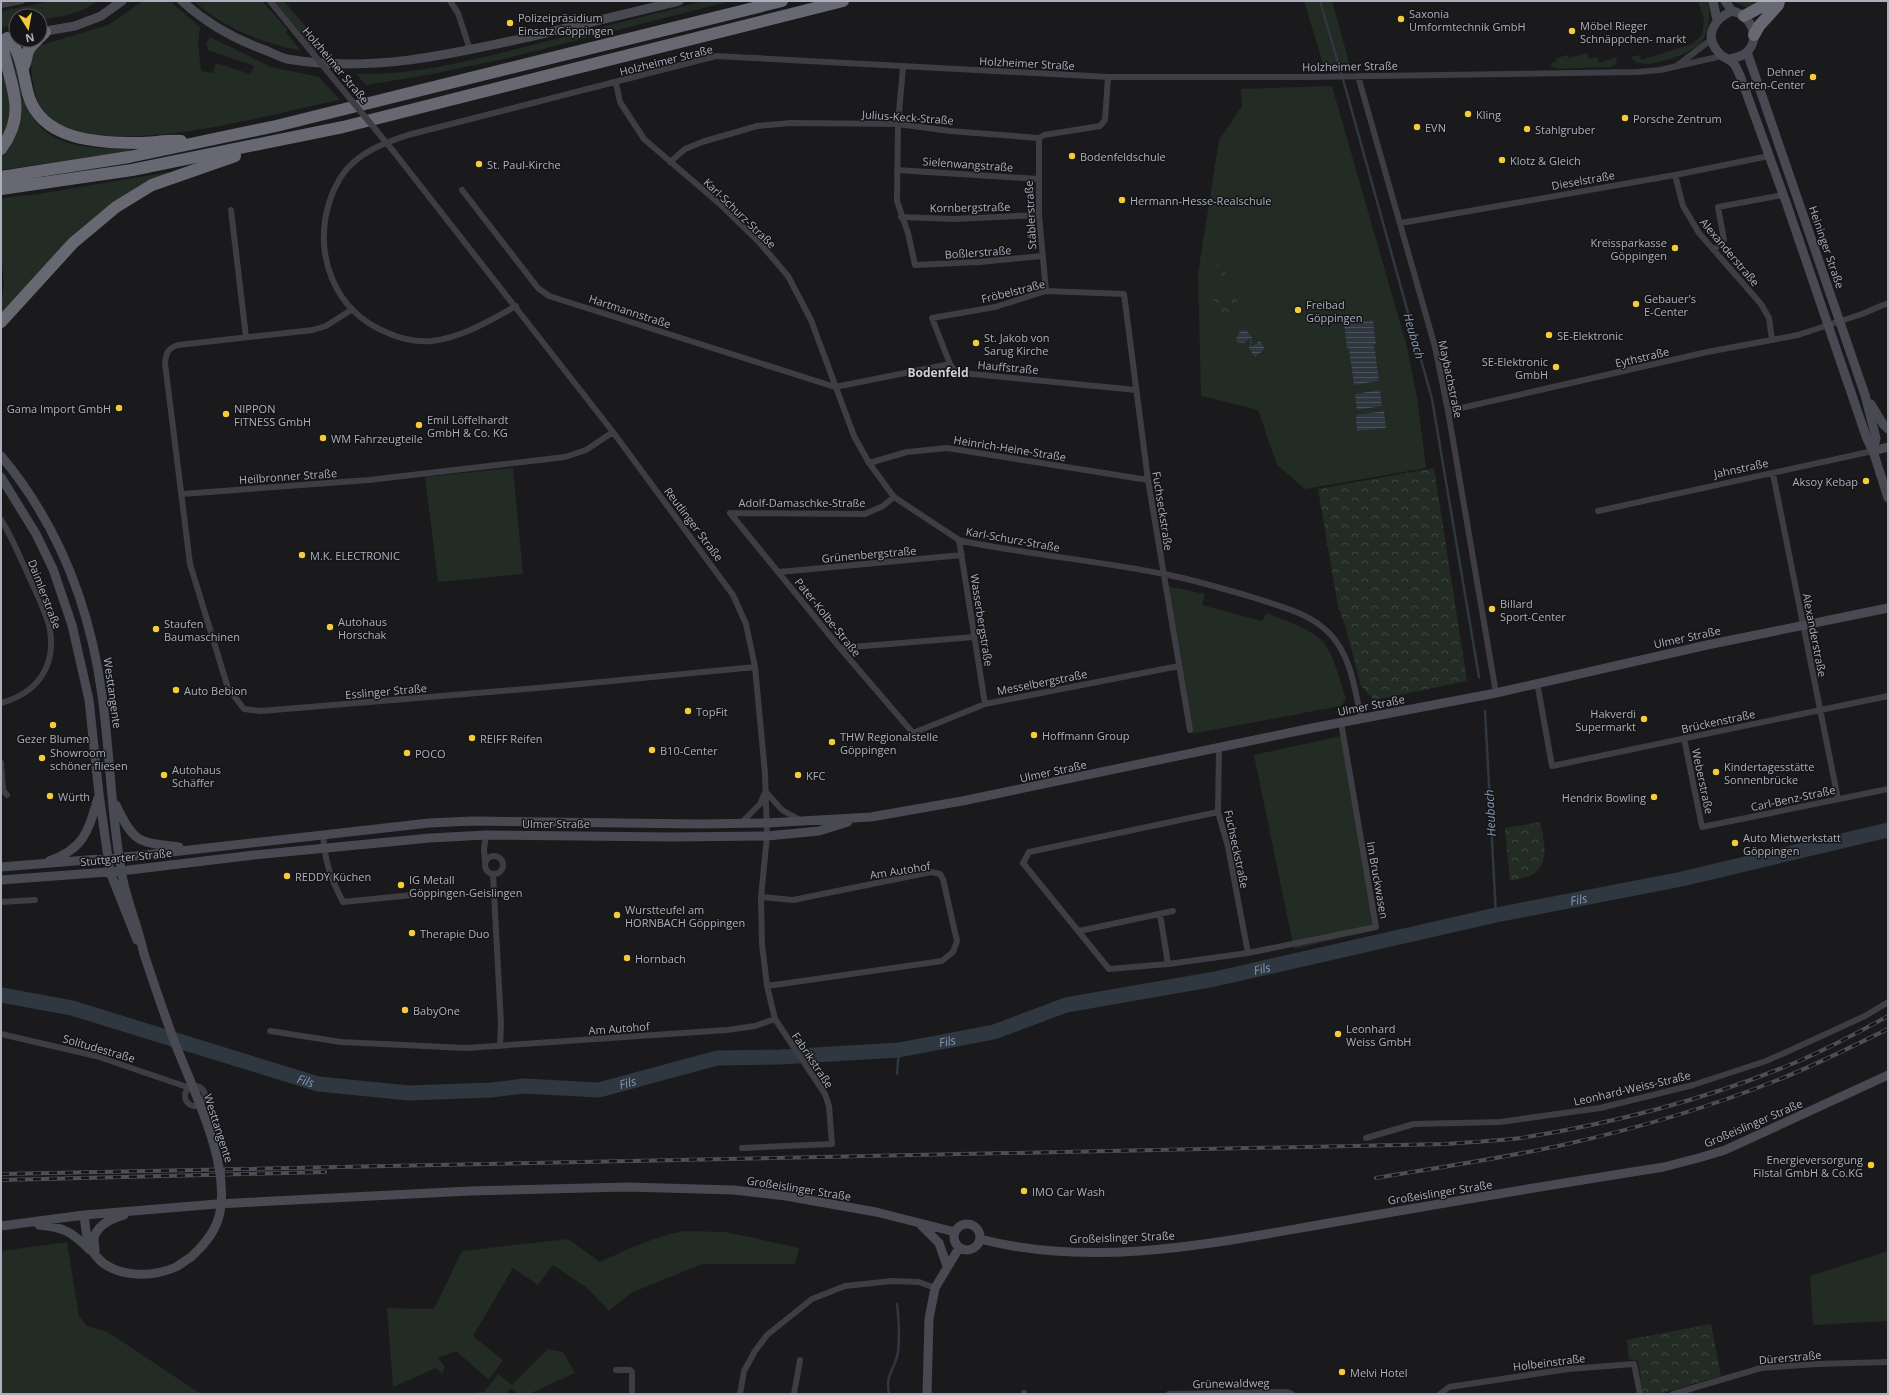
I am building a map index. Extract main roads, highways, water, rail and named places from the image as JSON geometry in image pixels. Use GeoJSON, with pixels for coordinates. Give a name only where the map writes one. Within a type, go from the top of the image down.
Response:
{"type":"FeatureCollection","features":[{"type":"Feature","properties":{"kind":"highway"},"geometry":{"type":"LineString","coordinates":[[1,177],[121,158],[202,142],[345,110],[782,1]]}},
{"type":"Feature","properties":{"kind":"highway"},"geometry":{"type":"LineString","coordinates":[[1,189],[132,170],[250,147],[419,109],[843,1]]}},
{"type":"Feature","properties":{"kind":"highway"},"geometry":{"type":"LineString","coordinates":[[1744,16],[1772,1]]}},
{"type":"Feature","properties":{"kind":"highway"},"geometry":{"type":"LineString","coordinates":[[1754,35],[1759,26],[1778,5],[1779,1]]}},
{"type":"Feature","properties":{"kind":"highway"},"geometry":{"type":"LineString","coordinates":[[1,149],[9,138],[16,118],[16,104],[5,71],[3,47],[8,38]]}},
{"type":"Feature","properties":{"kind":"highway"},"geometry":{"type":"LineString","coordinates":[[15,48],[29,99],[40,116],[54,128],[74,137],[107,142],[139,143],[176,140],[202,142]]}},
{"type":"Feature","properties":{"kind":"highway"},"geometry":{"type":"LineString","coordinates":[[22,71],[26,63],[26,54],[31,48]]}},
{"type":"Feature","properties":{"kind":"highway"},"geometry":{"type":"LineString","coordinates":[[1,322],[73,243],[116,207],[152,186],[231,158],[250,147]]}},
{"type":"Feature","properties":{"kind":"main road"},"geometry":{"type":"LineString","coordinates":[[48,33],[75,26],[101,16],[122,1]]}},
{"type":"Feature","properties":{"kind":"main road"},"geometry":{"type":"LineString","coordinates":[[182,1],[214,27],[245,43],[286,58],[331,64],[364,65],[410,61],[470,50],[679,1]]}},
{"type":"Feature","properties":{"kind":"main road"},"geometry":{"type":"LineString","coordinates":[[1713,1],[1717,20]]}},
{"type":"Feature","properties":{"kind":"main road"},"geometry":{"type":"LineString","coordinates":[[1725,1],[1732,10],[1744,16],[1750,22],[1754,35],[1747,52],[1725,58],[1718,52],[1712,39],[1712,31],[1717,20],[1732,10]]}},
{"type":"Feature","properties":{"kind":"main road","name":"Heininger Straße"},"geometry":{"type":"LineString","coordinates":[[1747,52],[1865,395],[1876,438],[1873,451]]}},
{"type":"Feature","properties":{"kind":"main road","name":"Heininger Straße"},"geometry":{"type":"LineString","coordinates":[[1725,58],[1734,64],[1741,78],[1783,195],[1867,440],[1873,451],[1888,498]]}},
{"type":"Feature","properties":{"kind":"main road"},"geometry":{"type":"LineString","coordinates":[[1776,177],[1782,184],[1789,187],[1794,186]]}},
{"type":"Feature","properties":{"kind":"main road"},"geometry":{"type":"LineString","coordinates":[[1865,395],[1883,424],[1888,429]]}},
{"type":"Feature","properties":{"kind":"main road","name":"Jahnstraße"},"geometry":{"type":"LineString","coordinates":[[1873,451],[1888,448]]}},
{"type":"Feature","properties":{"kind":"main road","name":"Westtangente"},"geometry":{"type":"LineString","coordinates":[[1,456],[34,500],[46,520],[61,550],[77,590],[97,664],[102,695],[121,871],[144,954],[171,1033],[207,1126],[220,1166],[222,1188],[220,1212],[212,1233],[204,1245],[191,1257],[176,1266],[158,1272],[137,1274],[119,1271],[103,1264],[95,1255],[88,1242],[84,1215]]}},
{"type":"Feature","properties":{"kind":"main road","name":"Westtangente"},"geometry":{"type":"LineString","coordinates":[[1,477],[32,527],[53,569],[72,625],[89,700],[99,794],[110,872],[134,937],[144,954]]}},
{"type":"Feature","properties":{"kind":"main road","name":"Ulmer Straße"},"geometry":{"type":"LineString","coordinates":[[254,842],[429,823],[473,821],[699,824],[856,819],[962,802],[1341,722],[1496,693],[1537,682],[1804,624],[1888,608]]}},
{"type":"Feature","properties":{"kind":"main road"},"geometry":{"type":"LineString","coordinates":[[39,864],[66,854],[78,846],[88,832],[99,794]]}},
{"type":"Feature","properties":{"kind":"main road"},"geometry":{"type":"LineString","coordinates":[[113,799],[121,817],[133,836],[145,843],[192,848]]}},
{"type":"Feature","properties":{"kind":"main road","name":"Ulmer Straße"},"geometry":{"type":"LineString","coordinates":[[254,855],[430,838],[486,835],[671,837],[767,836],[819,831],[856,819]]}},
{"type":"Feature","properties":{"kind":"main road","name":"Stuttgarter Straße"},"geometry":{"type":"LineString","coordinates":[[1,867],[119,857],[254,842]]}},
{"type":"Feature","properties":{"kind":"main road","name":"Stuttgarter Straße"},"geometry":{"type":"LineString","coordinates":[[1,880],[121,871],[254,855]]}},
{"type":"Feature","properties":{"kind":"main road","name":"Großeislinger Straße"},"geometry":{"type":"LineString","coordinates":[[980,1239],[1030,1249],[1070,1252],[1169,1248],[1664,1167],[1702,1158],[1725,1150],[1888,1075]]}},
{"type":"Feature","properties":{"kind":"main road","name":"Großeislinger Straße"},"geometry":{"type":"LineString","coordinates":[[139,1210],[478,1190],[626,1187],[734,1190],[786,1196],[917,1221],[955,1232]]}},
{"type":"Feature","properties":{"kind":"main road"},"geometry":{"type":"LineString","coordinates":[[1,1226],[84,1215],[139,1210]]}},
{"type":"Feature","properties":{"kind":"main road"},"geometry":{"type":"LineString","coordinates":[[95,1255],[94,1236],[100,1227],[113,1218],[139,1210]]}},
{"type":"Feature","properties":{"kind":"main road"},"geometry":{"type":"LineString","coordinates":[[917,1221],[939,1244],[947,1266]]}},
{"type":"Feature","properties":{"kind":"main road"},"geometry":{"type":"LineString","coordinates":[[22,1224],[62,1228],[76,1236],[95,1255]]}},
{"type":"Feature","properties":{"kind":"main road"},"geometry":{"type":"LineString","coordinates":[[966,1224],[972,1225],[979,1231],[980,1239],[972,1249],[968,1250],[959,1248],[954,1241],[955,1232],[960,1226],[966,1224]]}},
{"type":"Feature","properties":{"kind":"main road"},"geometry":{"type":"LineString","coordinates":[[927,1394],[929,1319],[935,1288],[959,1248]]}},
{"type":"Feature","properties":{"kind":"waterway","name":"Heubach"},"geometry":{"type":"LineString","coordinates":[[1320,1],[1432,399],[1479,677]]}},
{"type":"Feature","properties":{"kind":"waterway","name":"Heubach"},"geometry":{"type":"LineString","coordinates":[[1485,711],[1496,915]]}},
{"type":"Feature","properties":{"kind":"waterway","name":"Fils"},"geometry":{"type":"LineString","coordinates":[[1,995],[72,1008],[318,1084],[409,1093],[491,1090],[524,1086],[599,1090],[717,1058],[781,1057],[899,1050],[994,1032],[1066,1005],[1215,979],[1496,915],[1682,879],[1888,830]]}},
{"type":"Feature","properties":{"kind":"waterway"},"geometry":{"type":"LineString","coordinates":[[897,1074],[899,1050]]}},
{"type":"Feature","properties":{"kind":"waterway"},"geometry":{"type":"LineString","coordinates":[[889,1394],[889,1377],[897,1358],[899,1346],[897,1304]]}},
{"type":"Feature","properties":{"kind":"railway"},"geometry":{"type":"LineString","coordinates":[[1,1174],[1445,1144],[1502,1140],[1556,1132],[1627,1117],[1732,1087],[1821,1051],[1888,1016]]}},
{"type":"Feature","properties":{"kind":"railway"},"geometry":{"type":"LineString","coordinates":[[1376,1178],[1558,1146],[1668,1118],[1722,1101],[1790,1075],[1888,1029]]}},
{"type":"Feature","properties":{"kind":"railway"},"geometry":{"type":"LineString","coordinates":[[1,1180],[325,1172]]}},
{"type":"Feature","properties":{"kind":"place","name":"Saxonia Umformtechnik GmbH"},"geometry":{"type":"Point","coordinates":[1401,19]}},
{"type":"Feature","properties":{"kind":"place","name":"Polizeipräsidium Einsatz Göppingen"},"geometry":{"type":"Point","coordinates":[510,23]}},
{"type":"Feature","properties":{"kind":"place","name":"Möbel Rieger Schnäppchen- markt"},"geometry":{"type":"Point","coordinates":[1572,31]}},
{"type":"Feature","properties":{"kind":"place","name":"Dehner Garten-Center"},"geometry":{"type":"Point","coordinates":[1813,77]}},
{"type":"Feature","properties":{"kind":"place","name":"Kling"},"geometry":{"type":"Point","coordinates":[1468,114]}},
{"type":"Feature","properties":{"kind":"place","name":"Porsche Zentrum"},"geometry":{"type":"Point","coordinates":[1625,118]}},
{"type":"Feature","properties":{"kind":"place","name":"EVN"},"geometry":{"type":"Point","coordinates":[1417,127]}},
{"type":"Feature","properties":{"kind":"place","name":"Stahlgruber"},"geometry":{"type":"Point","coordinates":[1527,129]}},
{"type":"Feature","properties":{"kind":"place","name":"Bodenfeldschule"},"geometry":{"type":"Point","coordinates":[1072,156]}},
{"type":"Feature","properties":{"kind":"place","name":"Klotz & Gleich"},"geometry":{"type":"Point","coordinates":[1502,160]}},
{"type":"Feature","properties":{"kind":"place","name":"St. Paul-Kirche"},"geometry":{"type":"Point","coordinates":[479,164]}},
{"type":"Feature","properties":{"kind":"place","name":"Hermann-Hesse-Realschule"},"geometry":{"type":"Point","coordinates":[1122,200]}},
{"type":"Feature","properties":{"kind":"place","name":"Kreissparkasse Göppingen"},"geometry":{"type":"Point","coordinates":[1675,248]}},
{"type":"Feature","properties":{"kind":"place","name":"Gebauer's E-Center"},"geometry":{"type":"Point","coordinates":[1636,304]}},
{"type":"Feature","properties":{"kind":"place","name":"Freibad Göppingen"},"geometry":{"type":"Point","coordinates":[1298,310]}},
{"type":"Feature","properties":{"kind":"place","name":"SE-Elektronic"},"geometry":{"type":"Point","coordinates":[1549,335]}},
{"type":"Feature","properties":{"kind":"place","name":"St. Jakob von Sarug Kirche"},"geometry":{"type":"Point","coordinates":[976,343]}},
{"type":"Feature","properties":{"kind":"place","name":"SE-Elektronic GmbH"},"geometry":{"type":"Point","coordinates":[1556,367]}},
{"type":"Feature","properties":{"kind":"place","name":"Gama Import GmbH"},"geometry":{"type":"Point","coordinates":[119,408]}},
{"type":"Feature","properties":{"kind":"place","name":"NIPPON FITNESS GmbH"},"geometry":{"type":"Point","coordinates":[226,414]}},
{"type":"Feature","properties":{"kind":"place","name":"Emil Löffelhardt GmbH & Co. KG"},"geometry":{"type":"Point","coordinates":[419,425]}},
{"type":"Feature","properties":{"kind":"place","name":"WM Fahrzeugteile"},"geometry":{"type":"Point","coordinates":[323,438]}},
{"type":"Feature","properties":{"kind":"place","name":"Aksoy Kebap"},"geometry":{"type":"Point","coordinates":[1866,481]}},
{"type":"Feature","properties":{"kind":"place","name":"M.K. ELECTRONIC"},"geometry":{"type":"Point","coordinates":[302,555]}},
{"type":"Feature","properties":{"kind":"place","name":"Billard Sport-Center"},"geometry":{"type":"Point","coordinates":[1492,609]}},
{"type":"Feature","properties":{"kind":"place","name":"Autohaus Horschak"},"geometry":{"type":"Point","coordinates":[330,627]}},
{"type":"Feature","properties":{"kind":"place","name":"Staufen Baumaschinen"},"geometry":{"type":"Point","coordinates":[156,629]}},
{"type":"Feature","properties":{"kind":"place","name":"Auto Bebion"},"geometry":{"type":"Point","coordinates":[176,690]}},
{"type":"Feature","properties":{"kind":"place","name":"TopFit"},"geometry":{"type":"Point","coordinates":[688,711]}},
{"type":"Feature","properties":{"kind":"place","name":"Hakverdi Supermarkt"},"geometry":{"type":"Point","coordinates":[1644,719]}},
{"type":"Feature","properties":{"kind":"place","name":"Gezer Blumen"},"geometry":{"type":"Point","coordinates":[53,725]}},
{"type":"Feature","properties":{"kind":"place","name":"Hoffmann Group"},"geometry":{"type":"Point","coordinates":[1034,735]}},
{"type":"Feature","properties":{"kind":"place","name":"REIFF Reifen"},"geometry":{"type":"Point","coordinates":[472,738]}},
{"type":"Feature","properties":{"kind":"place","name":"THW Regionalstelle Göppingen"},"geometry":{"type":"Point","coordinates":[832,742]}},
{"type":"Feature","properties":{"kind":"place","name":"B10-Center"},"geometry":{"type":"Point","coordinates":[652,750]}},
{"type":"Feature","properties":{"kind":"place","name":"POCO"},"geometry":{"type":"Point","coordinates":[407,753]}},
{"type":"Feature","properties":{"kind":"place","name":"Showroom schöner fliesen"},"geometry":{"type":"Point","coordinates":[42,758]}},
{"type":"Feature","properties":{"kind":"place","name":"Kindertagesstätte Sonnenbrücke"},"geometry":{"type":"Point","coordinates":[1716,772]}},
{"type":"Feature","properties":{"kind":"place","name":"Autohaus Schäffer"},"geometry":{"type":"Point","coordinates":[164,775]}},
{"type":"Feature","properties":{"kind":"place","name":"KFC"},"geometry":{"type":"Point","coordinates":[798,775]}},
{"type":"Feature","properties":{"kind":"place","name":"Würth"},"geometry":{"type":"Point","coordinates":[50,796]}},
{"type":"Feature","properties":{"kind":"place","name":"Hendrix Bowling"},"geometry":{"type":"Point","coordinates":[1654,797]}},
{"type":"Feature","properties":{"kind":"place","name":"Auto Mietwerkstatt Göppingen"},"geometry":{"type":"Point","coordinates":[1735,843]}},
{"type":"Feature","properties":{"kind":"place","name":"REDDY Küchen"},"geometry":{"type":"Point","coordinates":[287,876]}},
{"type":"Feature","properties":{"kind":"place","name":"IG Metall Göppingen-Geislingen"},"geometry":{"type":"Point","coordinates":[401,885]}},
{"type":"Feature","properties":{"kind":"place","name":"Wurstteufel am HORNBACH Göppingen"},"geometry":{"type":"Point","coordinates":[617,915]}},
{"type":"Feature","properties":{"kind":"place","name":"Therapie Duo"},"geometry":{"type":"Point","coordinates":[412,933]}},
{"type":"Feature","properties":{"kind":"place","name":"Hornbach"},"geometry":{"type":"Point","coordinates":[627,958]}},
{"type":"Feature","properties":{"kind":"place","name":"BabyOne"},"geometry":{"type":"Point","coordinates":[405,1010]}},
{"type":"Feature","properties":{"kind":"place","name":"Leonhard Weiss GmbH"},"geometry":{"type":"Point","coordinates":[1338,1034]}},
{"type":"Feature","properties":{"kind":"place","name":"Energieversorgung Filstal GmbH & Co.KG"},"geometry":{"type":"Point","coordinates":[1871,1165]}},
{"type":"Feature","properties":{"kind":"place","name":"IMO Car Wash"},"geometry":{"type":"Point","coordinates":[1024,1191]}},
{"type":"Feature","properties":{"kind":"place","name":"Melvi Hotel"},"geometry":{"type":"Point","coordinates":[1342,1372]}},
{"type":"Feature","properties":{"kind":"district","name":"Bodenfeld"},"geometry":{"type":"Point","coordinates":[938,372]}}]}
